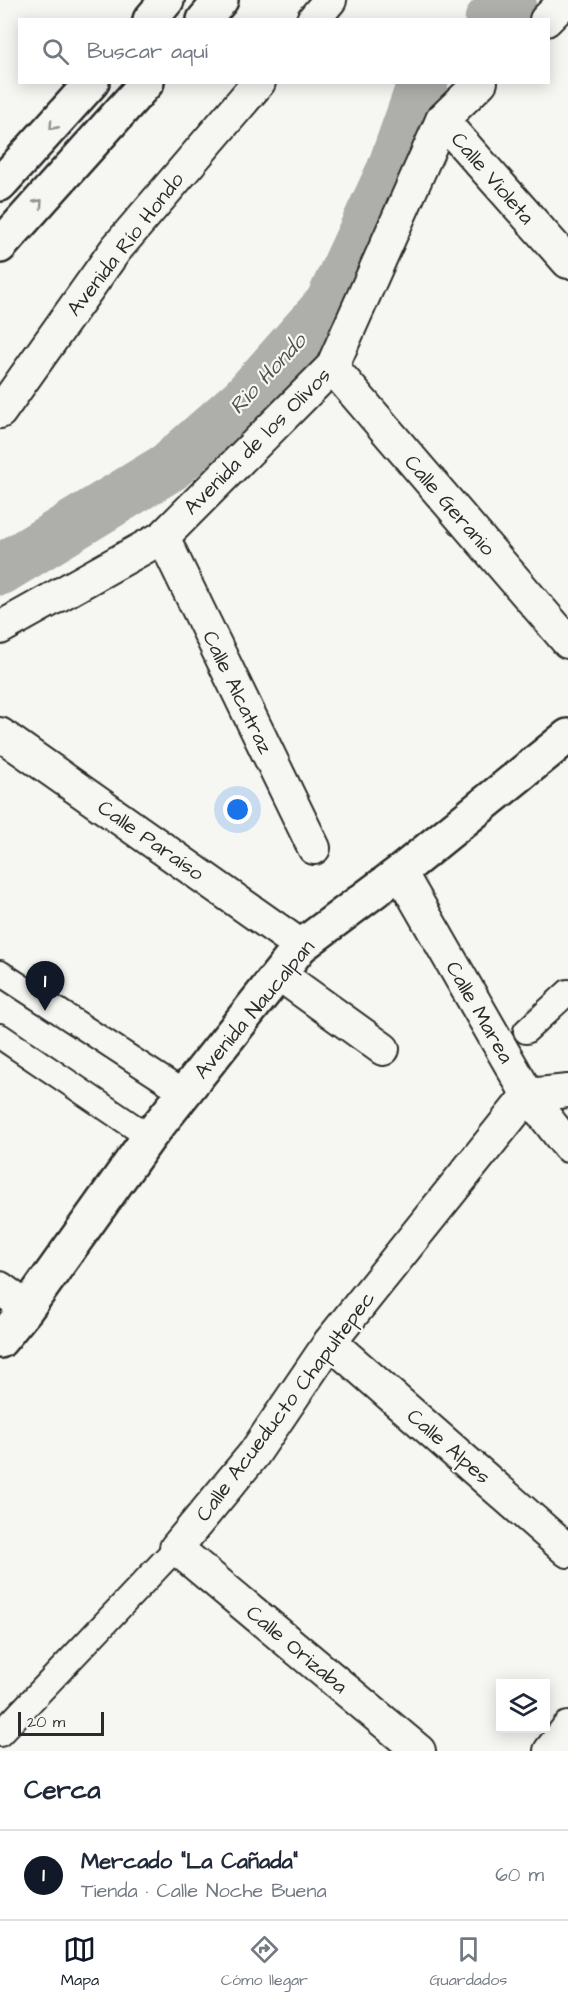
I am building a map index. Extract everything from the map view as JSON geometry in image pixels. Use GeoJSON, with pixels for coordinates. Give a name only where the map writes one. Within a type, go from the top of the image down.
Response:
{"type":"FeatureCollection","features":[{"type":"Feature","properties":{"kind":"main road"},"geometry":{"type":"LineString","coordinates":[[152,18],[167,0]]}},
{"type":"Feature","properties":{"kind":"main road"},"geometry":{"type":"LineString","coordinates":[[206,18],[222,0]]}},
{"type":"Feature","properties":{"kind":"main road"},"geometry":{"type":"LineString","coordinates":[[0,184],[90,84]]}},
{"type":"Feature","properties":{"kind":"main road"},"geometry":{"type":"LineString","coordinates":[[0,246],[145,84]]}},
{"type":"Feature","properties":{"kind":"main road","name":"Avenida Naucalpan"},"geometry":{"type":"LineString","coordinates":[[0,1341],[27,1308],[149,1137],[301,946],[400,872],[568,736]]}},
{"type":"Feature","properties":{"kind":"street"},"geometry":{"type":"LineString","coordinates":[[316,18],[330,0]]}},
{"type":"Feature","properties":{"kind":"street"},"geometry":{"type":"LineString","coordinates":[[548,18],[566,0]]}},
{"type":"Feature","properties":{"kind":"street","name":"Avenida Río Hondo"},"geometry":{"type":"LineString","coordinates":[[0,412],[116,249],[257,84]]}},
{"type":"Feature","properties":{"kind":"street","name":"Avenida de los Olivos"},"geometry":{"type":"LineString","coordinates":[[0,628],[163,537],[332,367],[442,120],[479,84]]}},
{"type":"Feature","properties":{"kind":"street","name":"Calle Violeta"},"geometry":{"type":"LineString","coordinates":[[442,120],[568,262]]}},
{"type":"Feature","properties":{"kind":"street","name":"Calle Geranio"},"geometry":{"type":"LineString","coordinates":[[332,367],[568,642]]}},
{"type":"Feature","properties":{"kind":"street","name":"Calle Alcatraz"},"geometry":{"type":"LineString","coordinates":[[163,537],[314,848]]}},
{"type":"Feature","properties":{"kind":"street","name":"Calle Paraíso"},"geometry":{"type":"LineString","coordinates":[[0,734],[301,946]]}},
{"type":"Feature","properties":{"kind":"street","name":"Calle Marea"},"geometry":{"type":"LineString","coordinates":[[400,872],[528,1095],[568,1146]]}},
{"type":"Feature","properties":{"kind":"street"},"geometry":{"type":"LineString","coordinates":[[0,973],[184,1093]]}},
{"type":"Feature","properties":{"kind":"street"},"geometry":{"type":"LineString","coordinates":[[279,974],[383,1049]]}},
{"type":"Feature","properties":{"kind":"street"},"geometry":{"type":"LineString","coordinates":[[526,1031],[568,992]]}},
{"type":"Feature","properties":{"kind":"street"},"geometry":{"type":"LineString","coordinates":[[0,1036],[149,1137]]}},
{"type":"Feature","properties":{"kind":"street"},"geometry":{"type":"LineString","coordinates":[[528,1095],[568,1091]]}},
{"type":"Feature","properties":{"kind":"street","name":"Calle Acueducto Chapultepec"},"geometry":{"type":"LineString","coordinates":[[0,1734],[176,1548],[254,1454],[330,1342],[528,1095]]}},
{"type":"Feature","properties":{"kind":"street"},"geometry":{"type":"LineString","coordinates":[[0,1288],[27,1308]]}},
{"type":"Feature","properties":{"kind":"street","name":"Calle Alpes"},"geometry":{"type":"LineString","coordinates":[[330,1342],[568,1551]]}},
{"type":"Feature","properties":{"kind":"street","name":"Calle Orizaba"},"geometry":{"type":"LineString","coordinates":[[176,1548],[418,1751]]}},
{"type":"Feature","properties":{"kind":"street"},"geometry":{"type":"LineString","coordinates":[[550,1751],[568,1728]]}},
{"type":"Feature","properties":{"kind":"waterway","name":"Rio Hondo"},"geometry":{"type":"LineString","coordinates":[[492,18],[511,0]]}},
{"type":"Feature","properties":{"kind":"waterway","name":"Rio Hondo"},"geometry":{"type":"LineString","coordinates":[[0,570],[169,467],[245,400],[330,304],[392,170],[422,84]]}},
{"type":"Feature","properties":{"kind":"place","name":"Mercado \"La Cañada\""},"geometry":{"type":"Point","coordinates":[45,1011]}}]}
